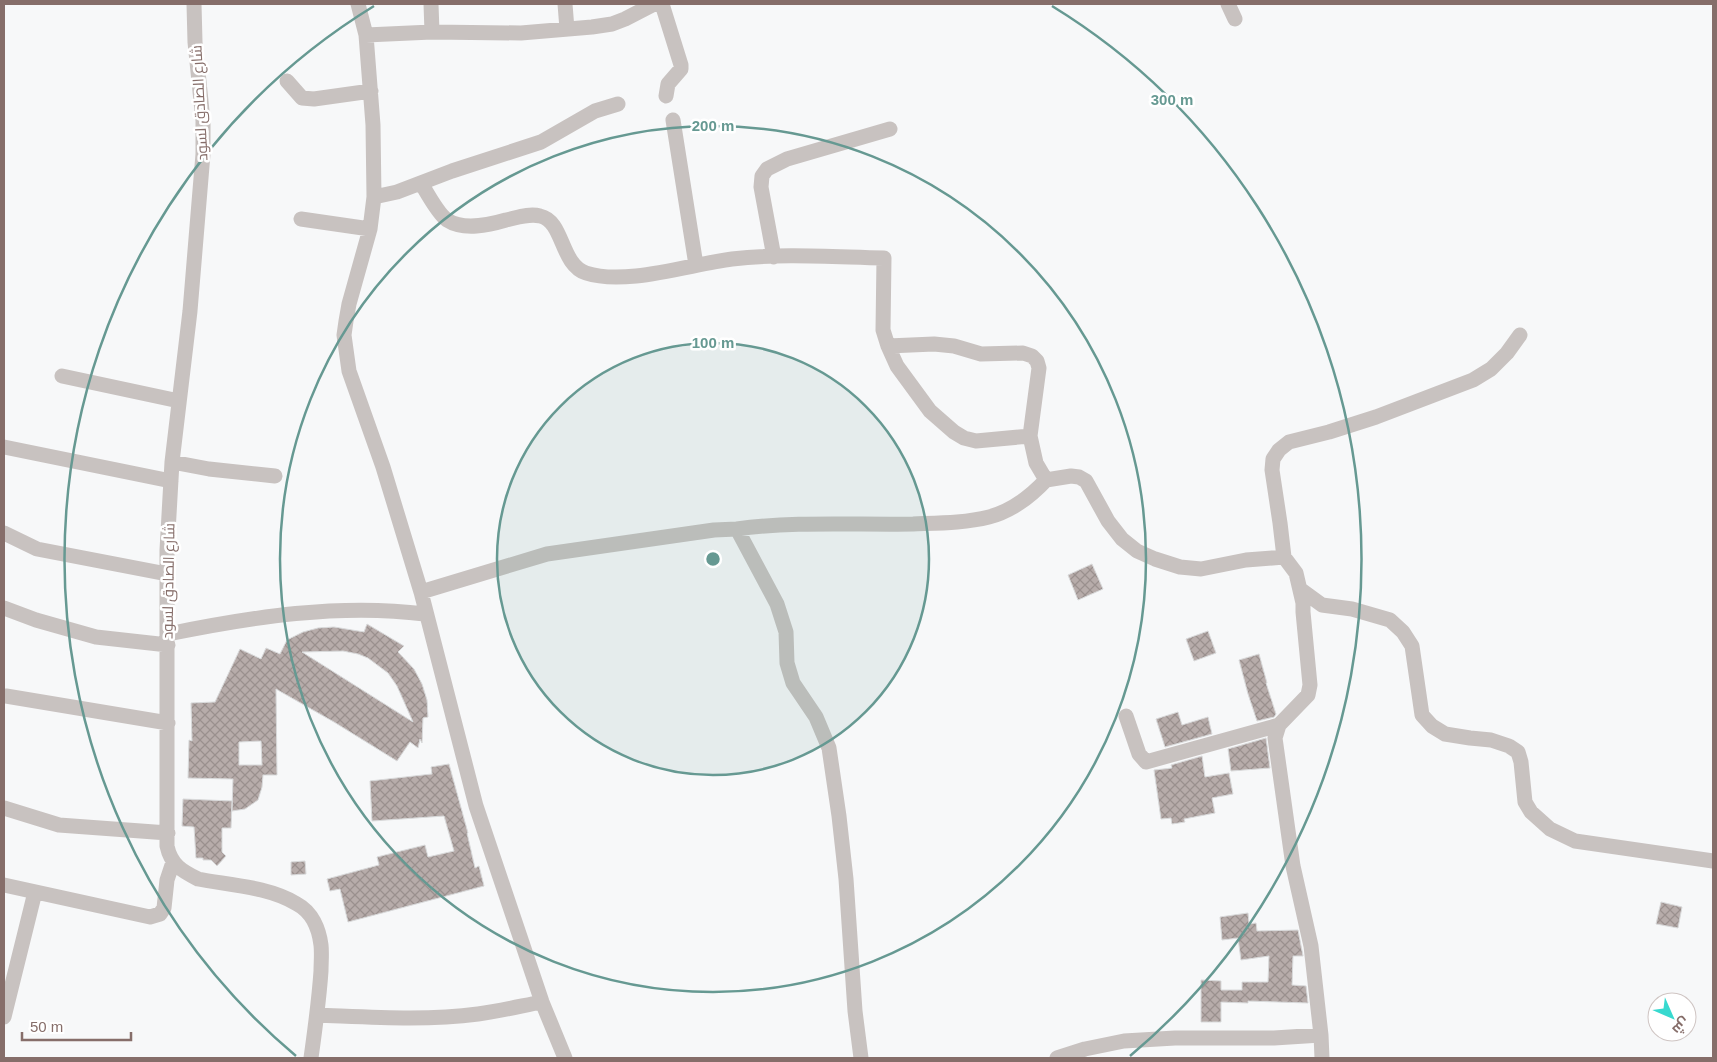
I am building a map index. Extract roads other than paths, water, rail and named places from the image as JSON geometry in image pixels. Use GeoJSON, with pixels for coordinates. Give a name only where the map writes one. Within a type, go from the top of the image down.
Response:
{"type":"FeatureCollection","features":[{"type":"Feature","properties":{"kind":"street","name":"شارع الصادق لسود"},"geometry":{"type":"LineString","coordinates":[[173,862],[168,851],[167,550],[172,462],[190,311],[203,154],[203,121],[195,42],[194,4]]}},
{"type":"Feature","properties":{"kind":"street"},"geometry":{"type":"LineString","coordinates":[[358,4],[366,35],[373,125],[374,197],[370,229],[349,304],[344,335],[349,370],[383,466],[420,592],[476,806],[542,1002],[565,1058]]}},
{"type":"Feature","properties":{"kind":"street"},"geometry":{"type":"LineString","coordinates":[[431,4],[432,32]]}},
{"type":"Feature","properties":{"kind":"street"},"geometry":{"type":"LineString","coordinates":[[565,4],[567,29]]}},
{"type":"Feature","properties":{"kind":"street"},"geometry":{"type":"LineString","coordinates":[[366,35],[432,32],[521,34],[612,24],[654,4]]}},
{"type":"Feature","properties":{"kind":"street"},"geometry":{"type":"LineString","coordinates":[[662,4],[682,69],[668,84],[666,96]]}},
{"type":"Feature","properties":{"kind":"street"},"geometry":{"type":"LineString","coordinates":[[1228,4],[1234,19]]}},
{"type":"Feature","properties":{"kind":"street"},"geometry":{"type":"LineString","coordinates":[[288,81],[302,98],[314,99],[370,91]]}},
{"type":"Feature","properties":{"kind":"street"},"geometry":{"type":"LineString","coordinates":[[374,197],[397,192],[452,170],[541,142],[595,111],[618,104]]}},
{"type":"Feature","properties":{"kind":"street"},"geometry":{"type":"LineString","coordinates":[[673,120],[696,265]]}},
{"type":"Feature","properties":{"kind":"street"},"geometry":{"type":"LineString","coordinates":[[774,257],[761,186],[762,176],[767,169],[787,159],[890,129]]}},
{"type":"Feature","properties":{"kind":"street"},"geometry":{"type":"LineString","coordinates":[[421,183],[446,219],[460,225],[481,225],[523,216],[540,216],[552,222],[569,260],[584,272],[609,276],[638,275],[733,259],[810,255],[884,258],[883,330],[897,366],[930,410],[954,432],[964,438],[976,441],[1030,436]]}},
{"type":"Feature","properties":{"kind":"street"},"geometry":{"type":"LineString","coordinates":[[301,219],[370,229]]}},
{"type":"Feature","properties":{"kind":"street"},"geometry":{"type":"LineString","coordinates":[[1322,1058],[1311,946],[1293,866],[1275,738],[1279,725],[1308,695],[1310,684],[1303,612],[1304,603],[1296,573],[1284,558],[1272,470],[1273,460],[1278,450],[1289,442],[1329,432],[1473,380],[1491,369],[1507,353],[1520,335]]}},
{"type":"Feature","properties":{"kind":"street"},"geometry":{"type":"LineString","coordinates":[[888,346],[934,344],[954,346],[981,354],[1023,353],[1032,356],[1037,361],[1039,368],[1030,436],[1036,464],[1046,480]]}},
{"type":"Feature","properties":{"kind":"street"},"geometry":{"type":"LineString","coordinates":[[62,376],[179,401]]}},
{"type":"Feature","properties":{"kind":"street"},"geometry":{"type":"LineString","coordinates":[[4,447],[171,481]]}},
{"type":"Feature","properties":{"kind":"street"},"geometry":{"type":"LineString","coordinates":[[172,462],[209,469],[275,476]]}},
{"type":"Feature","properties":{"kind":"street"},"geometry":{"type":"LineString","coordinates":[[420,592],[547,554],[714,530],[770,525],[925,524],[989,517],[1024,501],[1046,480],[1071,476],[1079,477],[1086,481],[1108,521],[1122,539],[1138,551],[1155,559],[1180,567],[1201,569],[1246,560],[1284,558]]}},
{"type":"Feature","properties":{"kind":"street"},"geometry":{"type":"LineString","coordinates":[[737,529],[777,604],[786,632],[787,663],[793,683],[816,717],[829,748],[846,879],[855,1011],[861,1058]]}},
{"type":"Feature","properties":{"kind":"street"},"geometry":{"type":"LineString","coordinates":[[4,533],[37,549],[167,574]]}},
{"type":"Feature","properties":{"kind":"street"},"geometry":{"type":"LineString","coordinates":[[1300,589],[1322,606],[1352,609],[1390,620],[1403,632],[1412,646],[1422,715],[1432,726],[1445,734],[1491,740],[1509,746],[1518,752],[1521,762],[1525,802],[1531,812],[1550,829],[1575,841],[1713,861]]}},
{"type":"Feature","properties":{"kind":"street"},"geometry":{"type":"LineString","coordinates":[[4,608],[36,620],[96,637],[168,639],[224,622],[297,613],[362,609],[399,610],[425,614]]}},
{"type":"Feature","properties":{"kind":"street"},"geometry":{"type":"LineString","coordinates":[[6,696],[168,723]]}},
{"type":"Feature","properties":{"kind":"street"},"geometry":{"type":"LineString","coordinates":[[1126,716],[1139,754],[1146,762],[1279,725]]}},
{"type":"Feature","properties":{"kind":"street"},"geometry":{"type":"LineString","coordinates":[[4,808],[59,825],[168,833]]}},
{"type":"Feature","properties":{"kind":"street"},"geometry":{"type":"LineString","coordinates":[[4,886],[150,917],[160,914],[164,908],[167,880],[173,862],[185,872],[198,879],[270,892],[302,906],[312,917],[322,946],[320,995],[311,1058]]}},
{"type":"Feature","properties":{"kind":"street"},"geometry":{"type":"LineString","coordinates":[[4,1018],[35,892]]}},
{"type":"Feature","properties":{"kind":"street"},"geometry":{"type":"LineString","coordinates":[[317,1015],[382,1017],[450,1016],[477,1014],[542,1002]]}},
{"type":"Feature","properties":{"kind":"street"},"geometry":{"type":"LineString","coordinates":[[1057,1058],[1085,1049],[1124,1041],[1175,1038],[1274,1038],[1321,1035]]}}]}
